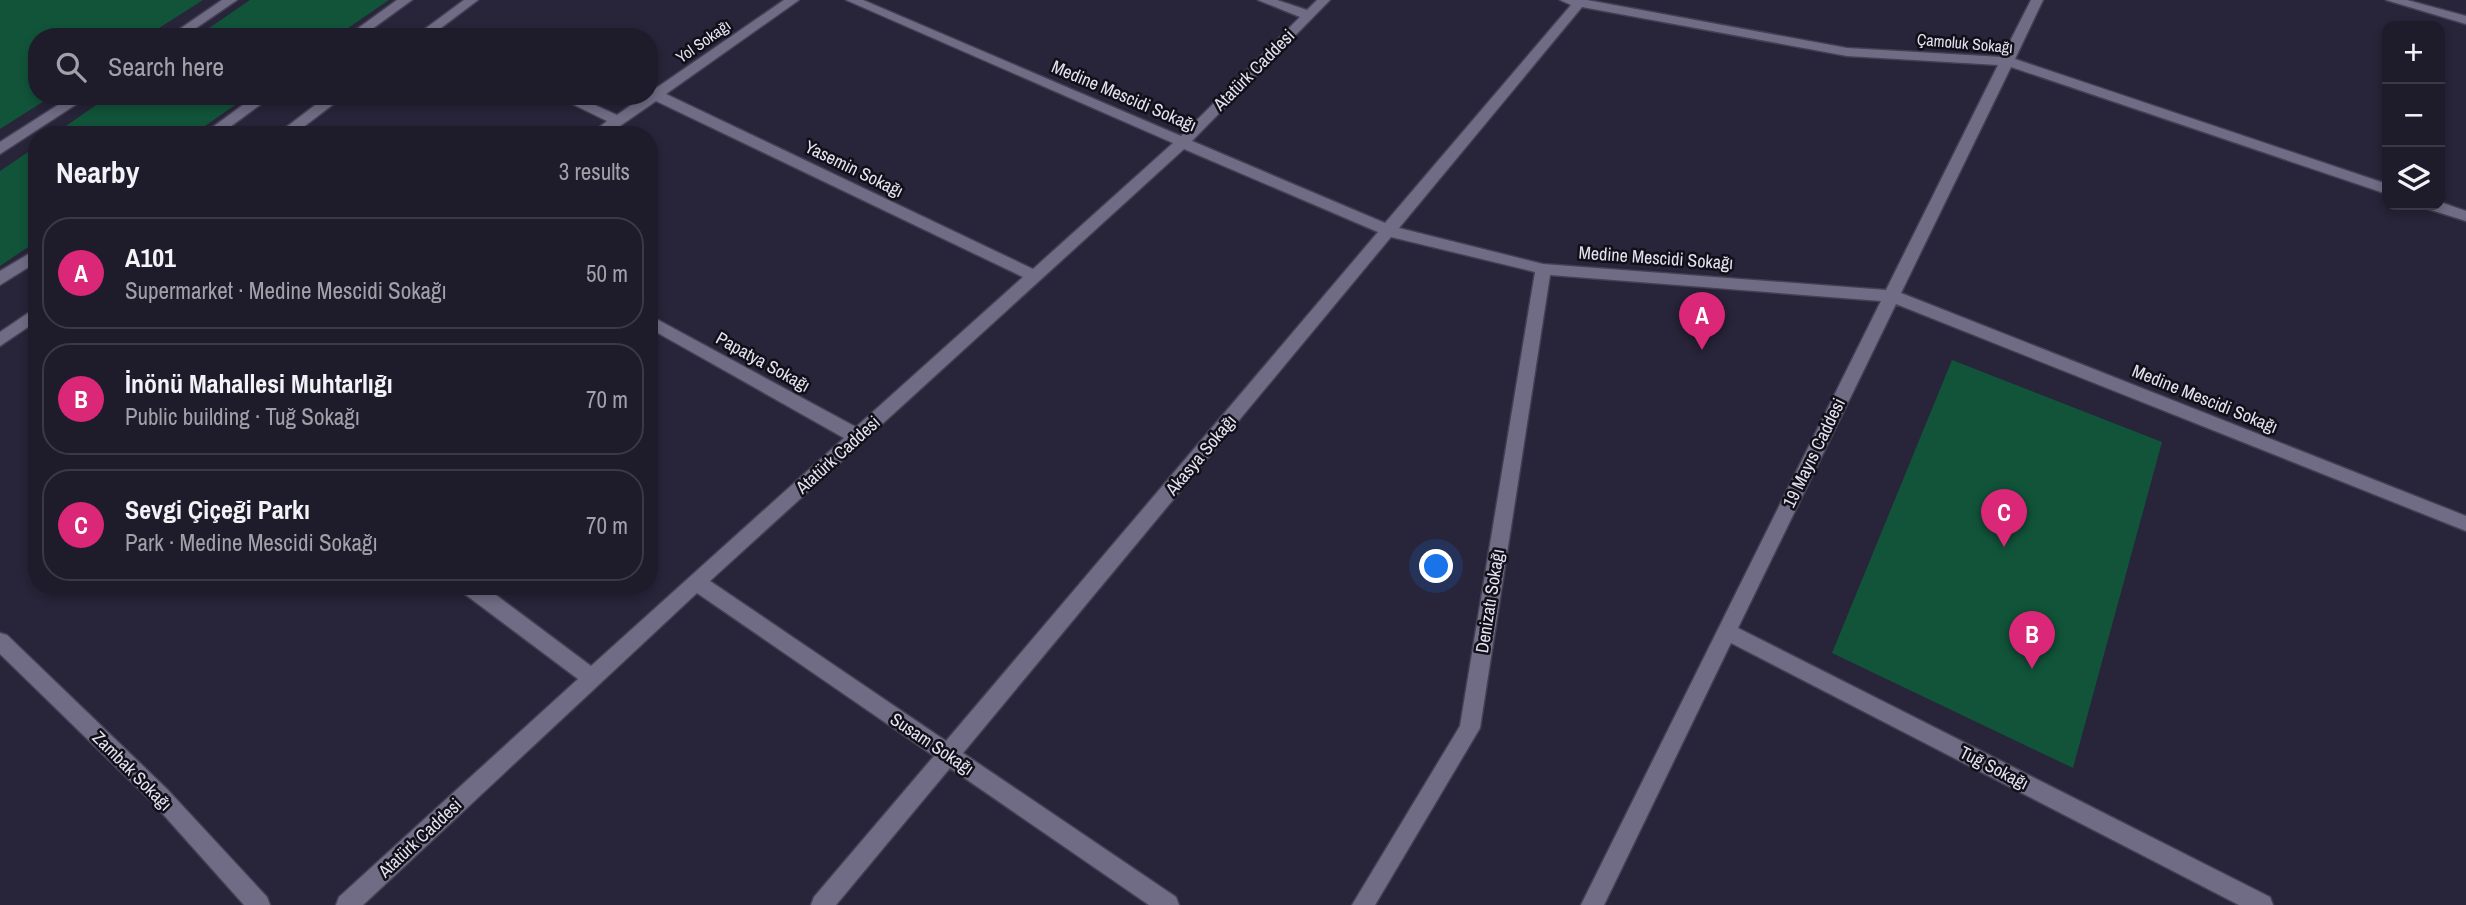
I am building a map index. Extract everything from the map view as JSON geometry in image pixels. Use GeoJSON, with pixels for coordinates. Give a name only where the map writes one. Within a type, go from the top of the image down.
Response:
{"type":"FeatureCollection","features":[{"type":"Feature","properties":{"kind":"street"},"geometry":{"type":"LineString","coordinates":[[188,28],[231,0]]}},
{"type":"Feature","properties":{"kind":"street"},"geometry":{"type":"LineString","coordinates":[[365,28],[406,0]]}},
{"type":"Feature","properties":{"kind":"street"},"geometry":{"type":"LineString","coordinates":[[435,28],[472,0]]}},
{"type":"Feature","properties":{"kind":"street","name":"Yol Sokağı"},"geometry":{"type":"LineString","coordinates":[[658,94],[793,0]]}},
{"type":"Feature","properties":{"kind":"street","name":"Medine Mescidi Sokağı"},"geometry":{"type":"LineString","coordinates":[[852,0],[1389,231],[1542,269],[1892,296],[2466,524]]}},
{"type":"Feature","properties":{"kind":"street"},"geometry":{"type":"LineString","coordinates":[[1264,0],[1308,15]]}},
{"type":"Feature","properties":{"kind":"street","name":"Atatürk Caddesi"},"geometry":{"type":"LineString","coordinates":[[348,905],[696,582],[1183,142],[1324,0]]}},
{"type":"Feature","properties":{"kind":"street","name":"19 Mayıs Caddesi"},"geometry":{"type":"LineString","coordinates":[[1592,905],[2037,0]]}},
{"type":"Feature","properties":{"kind":"street"},"geometry":{"type":"LineString","coordinates":[[2392,0],[2466,20]]}},
{"type":"Feature","properties":{"kind":"street","name":"Çamoluk Sokağı"},"geometry":{"type":"LineString","coordinates":[[1572,2],[1847,52],[2007,61],[2382,187]]}},
{"type":"Feature","properties":{"kind":"street","name":"Akasya Sokağı"},"geometry":{"type":"LineString","coordinates":[[822,905],[1389,231],[1572,2]]}},
{"type":"Feature","properties":{"kind":"street","name":"Yasemin Sokağı"},"geometry":{"type":"LineString","coordinates":[[658,96],[1036,277]]}},
{"type":"Feature","properties":{"kind":"street"},"geometry":{"type":"LineString","coordinates":[[36,126],[68,105]]}},
{"type":"Feature","properties":{"kind":"street"},"geometry":{"type":"LineString","coordinates":[[222,126],[252,105]]}},
{"type":"Feature","properties":{"kind":"street"},"geometry":{"type":"LineString","coordinates":[[298,126],[325,105]]}},
{"type":"Feature","properties":{"kind":"street"},"geometry":{"type":"LineString","coordinates":[[583,105],[618,121]]}},
{"type":"Feature","properties":{"kind":"street","name":"Yol Sokağı"},"geometry":{"type":"LineString","coordinates":[[610,126],[641,105]]}},
{"type":"Feature","properties":{"kind":"street"},"geometry":{"type":"LineString","coordinates":[[0,149],[28,131]]}},
{"type":"Feature","properties":{"kind":"street"},"geometry":{"type":"LineString","coordinates":[[2445,209],[2466,216]]}},
{"type":"Feature","properties":{"kind":"street"},"geometry":{"type":"LineString","coordinates":[[0,279],[28,260]]}},
{"type":"Feature","properties":{"kind":"street","name":"Denizatı Sokağı"},"geometry":{"type":"LineString","coordinates":[[1363,905],[1470,728],[1542,269]]}},
{"type":"Feature","properties":{"kind":"street"},"geometry":{"type":"LineString","coordinates":[[0,340],[28,320]]}},
{"type":"Feature","properties":{"kind":"street","name":"Papatya Sokağı"},"geometry":{"type":"LineString","coordinates":[[658,326],[858,437]]}},
{"type":"Feature","properties":{"kind":"street","name":"Susam Sokağı"},"geometry":{"type":"LineString","coordinates":[[696,582],[1168,905]]}},
{"type":"Feature","properties":{"kind":"street"},"geometry":{"type":"LineString","coordinates":[[481,595],[592,678]]}},
{"type":"Feature","properties":{"kind":"street","name":"Tuğ Sokağı"},"geometry":{"type":"LineString","coordinates":[[1727,631],[2262,905]]}},
{"type":"Feature","properties":{"kind":"street","name":"Zambak Sokağı"},"geometry":{"type":"LineString","coordinates":[[0,641],[160,796],[259,905]]}},
{"type":"Feature","properties":{"kind":"green space"},"geometry":{"type":"Polygon","coordinates":[[[0,0],[203,0],[159,28],[28,28],[28,105],[38,105],[0,129],[0,0]]]}},
{"type":"Feature","properties":{"kind":"green space"},"geometry":{"type":"Polygon","coordinates":[[[250,0],[389,0],[348,28],[209,28],[250,0]]]}},
{"type":"Feature","properties":{"kind":"green space"},"geometry":{"type":"Polygon","coordinates":[[[96,105],[235,105],[205,126],[66,126],[96,105]]]}},
{"type":"Feature","properties":{"kind":"green space"},"geometry":{"type":"Polygon","coordinates":[[[28,152],[28,247],[0,266],[0,171],[28,152]]]}},
{"type":"Feature","properties":{"kind":"green space"},"geometry":{"type":"Polygon","coordinates":[[[1952,360],[2162,442],[2073,768],[1832,653],[1952,360]]]}},
{"type":"Feature","properties":{"kind":"place","name":"A101"},"geometry":{"type":"Point","coordinates":[1702,350]}},
{"type":"Feature","properties":{"kind":"place","name":"Sevgi Çiçeği Parkı"},"geometry":{"type":"Point","coordinates":[2004,547]}},
{"type":"Feature","properties":{"kind":"place","name":"İnönü Mahallesi Muhtarlığı"},"geometry":{"type":"Point","coordinates":[2032,669]}}]}
